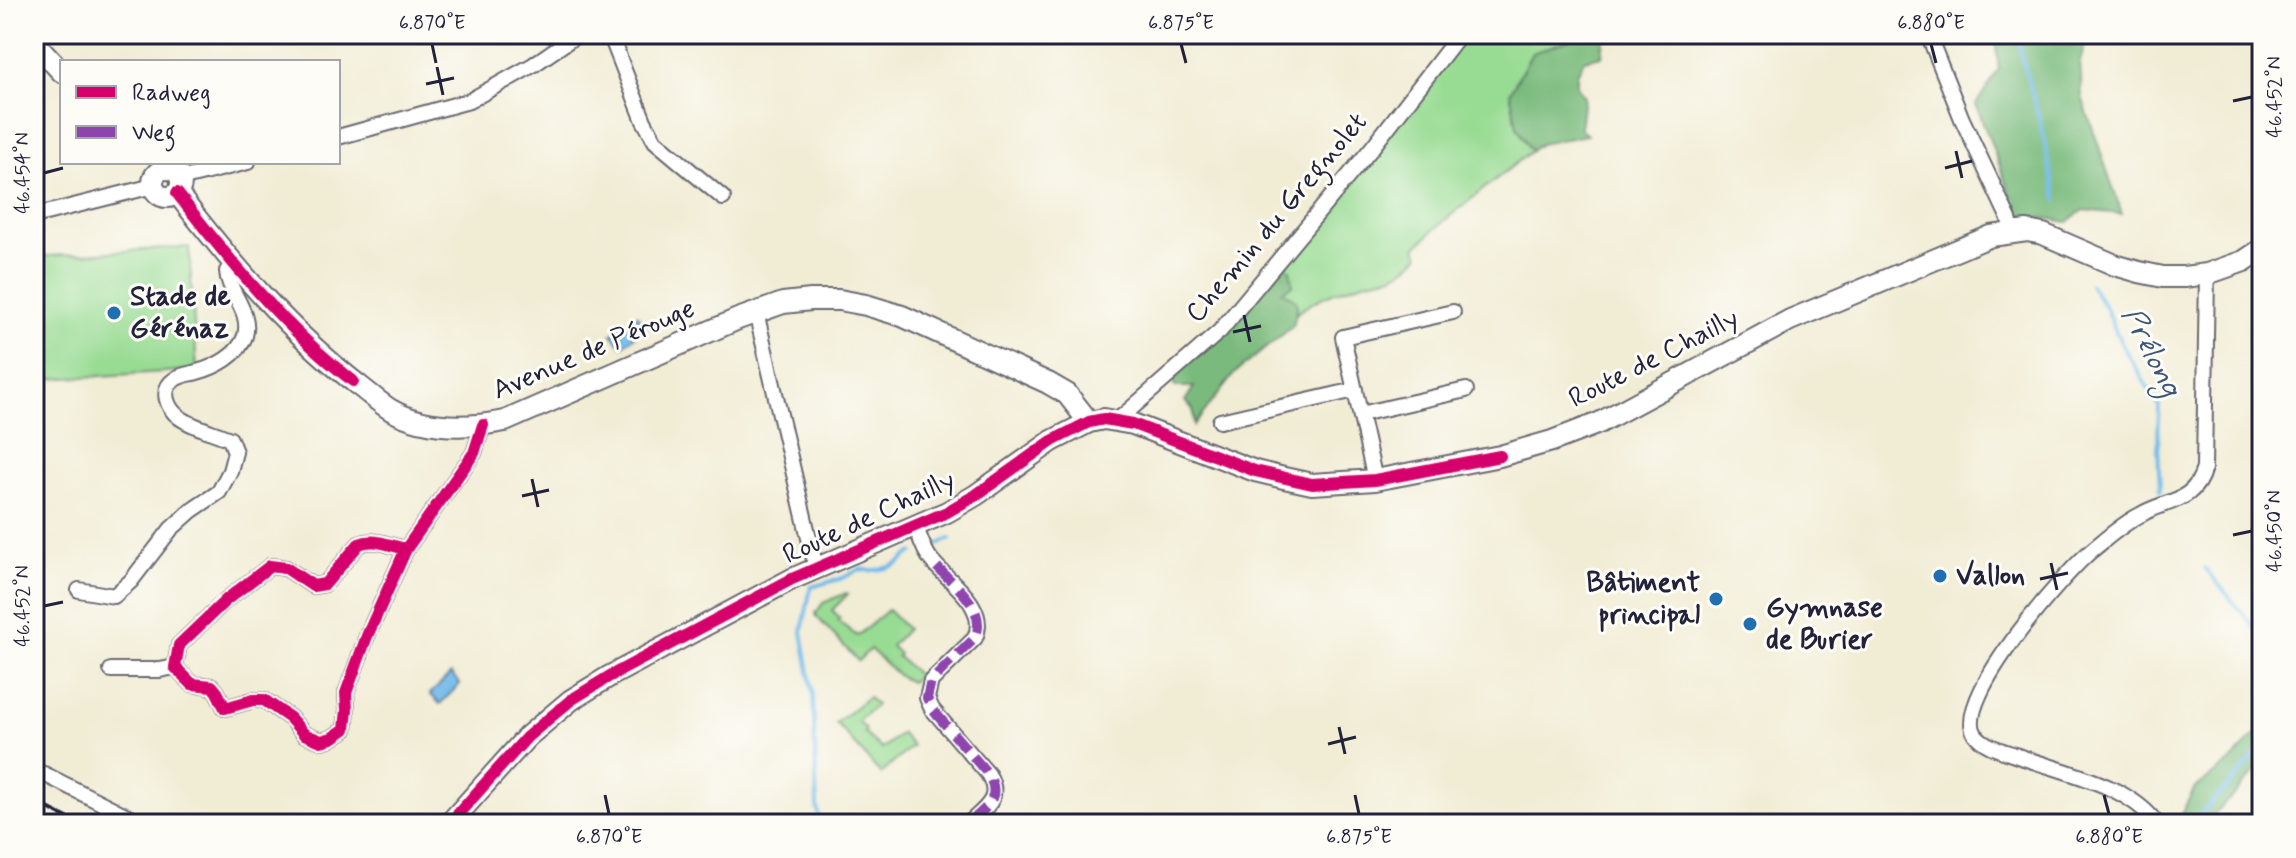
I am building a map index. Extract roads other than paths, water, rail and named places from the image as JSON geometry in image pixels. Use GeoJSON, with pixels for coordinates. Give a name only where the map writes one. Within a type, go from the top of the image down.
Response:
{"type":"FeatureCollection","features":[{"type":"Feature","properties":{"kind":"street"},"geometry":{"type":"LineString","coordinates":[[340,136],[469,101],[533,65],[578,34]]}},
{"type":"Feature","properties":{"kind":"street"},"geometry":{"type":"LineString","coordinates":[[610,34],[655,141],[723,198]]}},
{"type":"Feature","properties":{"kind":"street","name":"Chemin du Gregnolet"},"geometry":{"type":"LineString","coordinates":[[1118,420],[1220,331],[1371,149],[1460,34]]}},
{"type":"Feature","properties":{"kind":"street"},"geometry":{"type":"LineString","coordinates":[[1928,34],[2012,232]]}},
{"type":"Feature","properties":{"kind":"street"},"geometry":{"type":"LineString","coordinates":[[34,42],[60,70]]}},
{"type":"Feature","properties":{"kind":"street"},"geometry":{"type":"LineString","coordinates":[[34,216],[153,173],[161,196],[169,197],[179,186],[242,164]]}},
{"type":"Feature","properties":{"kind":"street","name":"Avenue de Pérouge"},"geometry":{"type":"LineString","coordinates":[[179,186],[235,263],[285,320],[329,362],[392,411],[422,421],[461,426],[505,421],[756,312],[783,303],[839,300],[902,316],[1048,383],[1067,394],[1089,422]]}},
{"type":"Feature","properties":{"kind":"street","name":"Route de Chailly"},"geometry":{"type":"LineString","coordinates":[[449,824],[527,737],[571,700],[610,676],[816,568],[916,527],[966,501],[1052,441],[1089,422],[1118,420],[1255,471],[1312,484],[1375,480],[1500,456],[1578,431],[1619,414],[1790,320],[1991,236],[2027,231],[2043,234],[2139,272],[2174,277],[2207,274],[2244,261],[2262,249]]}},
{"type":"Feature","properties":{"kind":"street"},"geometry":{"type":"LineString","coordinates":[[79,590],[114,596],[131,581],[171,529],[219,492],[230,471],[235,452],[230,439],[180,418],[169,407],[166,396],[168,386],[175,378],[205,370],[235,353],[245,335],[243,312],[227,278],[229,267],[235,263]]}},
{"type":"Feature","properties":{"kind":"street"},"geometry":{"type":"LineString","coordinates":[[2157,824],[2139,804],[2116,792],[2090,780],[1997,749],[1981,740],[1975,733],[1972,714],[1975,701],[1997,662],[2065,575],[2133,519],[2152,508],[2183,498],[2198,485],[2204,468],[2207,274]]}},
{"type":"Feature","properties":{"kind":"street"},"geometry":{"type":"LineString","coordinates":[[756,312],[816,568]]}},
{"type":"Feature","properties":{"kind":"street"},"geometry":{"type":"LineString","coordinates":[[1375,480],[1343,337],[1453,312]]}},
{"type":"Feature","properties":{"kind":"street"},"geometry":{"type":"LineString","coordinates":[[1220,421],[1355,390]]}},
{"type":"Feature","properties":{"kind":"street"},"geometry":{"type":"LineString","coordinates":[[1361,414],[1466,390]]}},
{"type":"Feature","properties":{"kind":"street"},"geometry":{"type":"LineString","coordinates":[[175,667],[192,684],[212,686],[225,708],[264,700],[290,718],[304,734],[321,741],[345,729],[346,693],[367,636],[406,549],[474,453],[483,425]]}},
{"type":"Feature","properties":{"kind":"street","name":"Route de Chailly"},"geometry":{"type":"LineString","coordinates":[[916,527],[930,559],[974,607],[979,620],[975,638],[931,681],[927,695],[932,709],[988,774],[993,784],[990,803],[968,824]]}},
{"type":"Feature","properties":{"kind":"street"},"geometry":{"type":"LineString","coordinates":[[175,667],[179,645],[226,600],[270,566],[286,568],[313,586],[325,584],[359,544],[366,541],[377,540],[406,549]]}},
{"type":"Feature","properties":{"kind":"street"},"geometry":{"type":"LineString","coordinates":[[111,670],[175,667]]}},
{"type":"Feature","properties":{"kind":"street"},"geometry":{"type":"LineString","coordinates":[[44,774],[143,824]]}},
{"type":"Feature","properties":{"kind":"water"},"geometry":{"type":"Polygon","coordinates":[[[637,315],[646,327],[622,346],[612,334],[637,315]]]}},
{"type":"Feature","properties":{"kind":"water"},"geometry":{"type":"Polygon","coordinates":[[[451,674],[460,684],[440,704],[430,694],[451,674]]]}},
{"type":"Feature","properties":{"kind":"waterway","name":"Prélong"},"geometry":{"type":"LineString","coordinates":[[2018,34],[2057,200]]}},
{"type":"Feature","properties":{"kind":"waterway","name":"Prélong"},"geometry":{"type":"LineString","coordinates":[[2090,285],[2159,406],[2160,491]]}},
{"type":"Feature","properties":{"kind":"waterway"},"geometry":{"type":"LineString","coordinates":[[935,546],[950,539]]}},
{"type":"Feature","properties":{"kind":"waterway"},"geometry":{"type":"LineString","coordinates":[[820,824],[813,695],[802,632],[811,587],[843,578],[860,569],[887,568],[913,552]]}},
{"type":"Feature","properties":{"kind":"waterway","name":"Prélong"},"geometry":{"type":"LineString","coordinates":[[2205,568],[2262,636]]}},
{"type":"Feature","properties":{"kind":"waterway"},"geometry":{"type":"LineString","coordinates":[[2190,824],[2262,747]]}},
{"type":"Feature","properties":{"kind":"railway"},"geometry":{"type":"LineString","coordinates":[[34,801],[79,824]]}},
{"type":"Feature","properties":{"kind":"place","name":"Stade de Gérénaz"},"geometry":{"type":"Point","coordinates":[114,313]}},
{"type":"Feature","properties":{"kind":"place","name":"Vallon"},"geometry":{"type":"Point","coordinates":[1940,576]}},
{"type":"Feature","properties":{"kind":"place","name":"Bâtiment principal"},"geometry":{"type":"Point","coordinates":[1716,599]}},
{"type":"Feature","properties":{"kind":"place","name":"Gymnase de Burier"},"geometry":{"type":"Point","coordinates":[1750,624]}}]}
